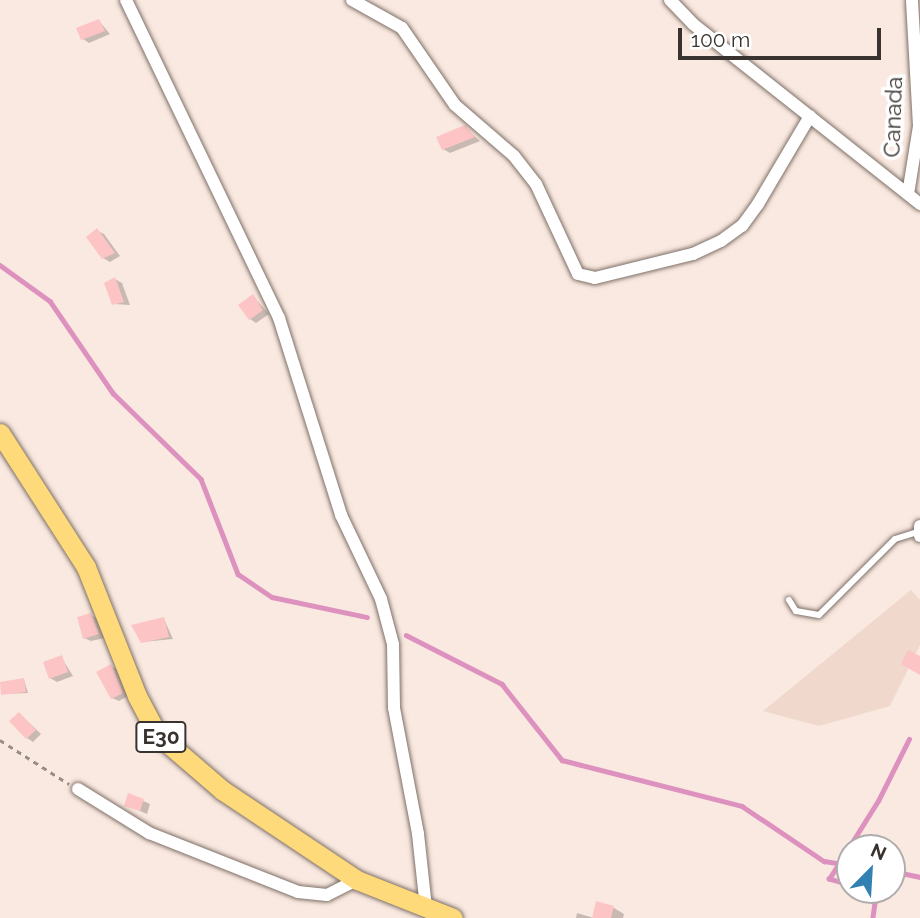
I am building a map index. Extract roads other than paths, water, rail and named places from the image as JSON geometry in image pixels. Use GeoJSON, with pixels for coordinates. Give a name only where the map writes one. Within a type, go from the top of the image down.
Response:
{"type":"FeatureCollection","features":[{"type":"Feature","properties":{"kind":"main road","name":"E30"},"geometry":{"type":"LineString","coordinates":[[0,433],[86,567],[137,696],[157,734],[222,790],[357,880],[453,918]]}},
{"type":"Feature","properties":{"kind":"street"},"geometry":{"type":"LineString","coordinates":[[126,0],[279,318],[341,515],[381,599],[393,644],[394,709],[418,834],[426,908]]}},
{"type":"Feature","properties":{"kind":"street"},"geometry":{"type":"LineString","coordinates":[[352,0],[402,28],[455,105],[514,156],[536,184],[578,274],[595,278],[693,254],[721,241],[742,226],[758,204],[810,116]]}},
{"type":"Feature","properties":{"kind":"street"},"geometry":{"type":"LineString","coordinates":[[670,0],[694,24],[920,204]]}},
{"type":"Feature","properties":{"kind":"street","name":"Canada"},"geometry":{"type":"LineString","coordinates":[[908,194],[919,126],[912,0]]}},
{"type":"Feature","properties":{"kind":"street"},"geometry":{"type":"LineString","coordinates":[[78,789],[149,833],[298,892],[327,895],[357,880]]}},
{"type":"Feature","properties":{"kind":"lane"},"geometry":{"type":"LineString","coordinates":[[789,600],[796,611],[819,615],[895,539],[919,531]]}},
{"type":"Feature","properties":{"kind":"waterway"},"geometry":{"type":"LineString","coordinates":[[0,265],[50,301],[113,393],[201,479],[238,574],[272,597],[367,617]]}},
{"type":"Feature","properties":{"kind":"waterway"},"geometry":{"type":"LineString","coordinates":[[406,635],[502,684],[562,760],[742,806],[824,861],[836,863]]}},
{"type":"Feature","properties":{"kind":"waterway"},"geometry":{"type":"LineString","coordinates":[[857,834],[878,801],[909,739]]}},
{"type":"Feature","properties":{"kind":"waterway"},"geometry":{"type":"LineString","coordinates":[[836,868],[829,879],[836,881]]}},
{"type":"Feature","properties":{"kind":"waterway"},"geometry":{"type":"LineString","coordinates":[[906,874],[920,877]]}},
{"type":"Feature","properties":{"kind":"waterway"},"geometry":{"type":"LineString","coordinates":[[873,918],[875,904]]}}]}
